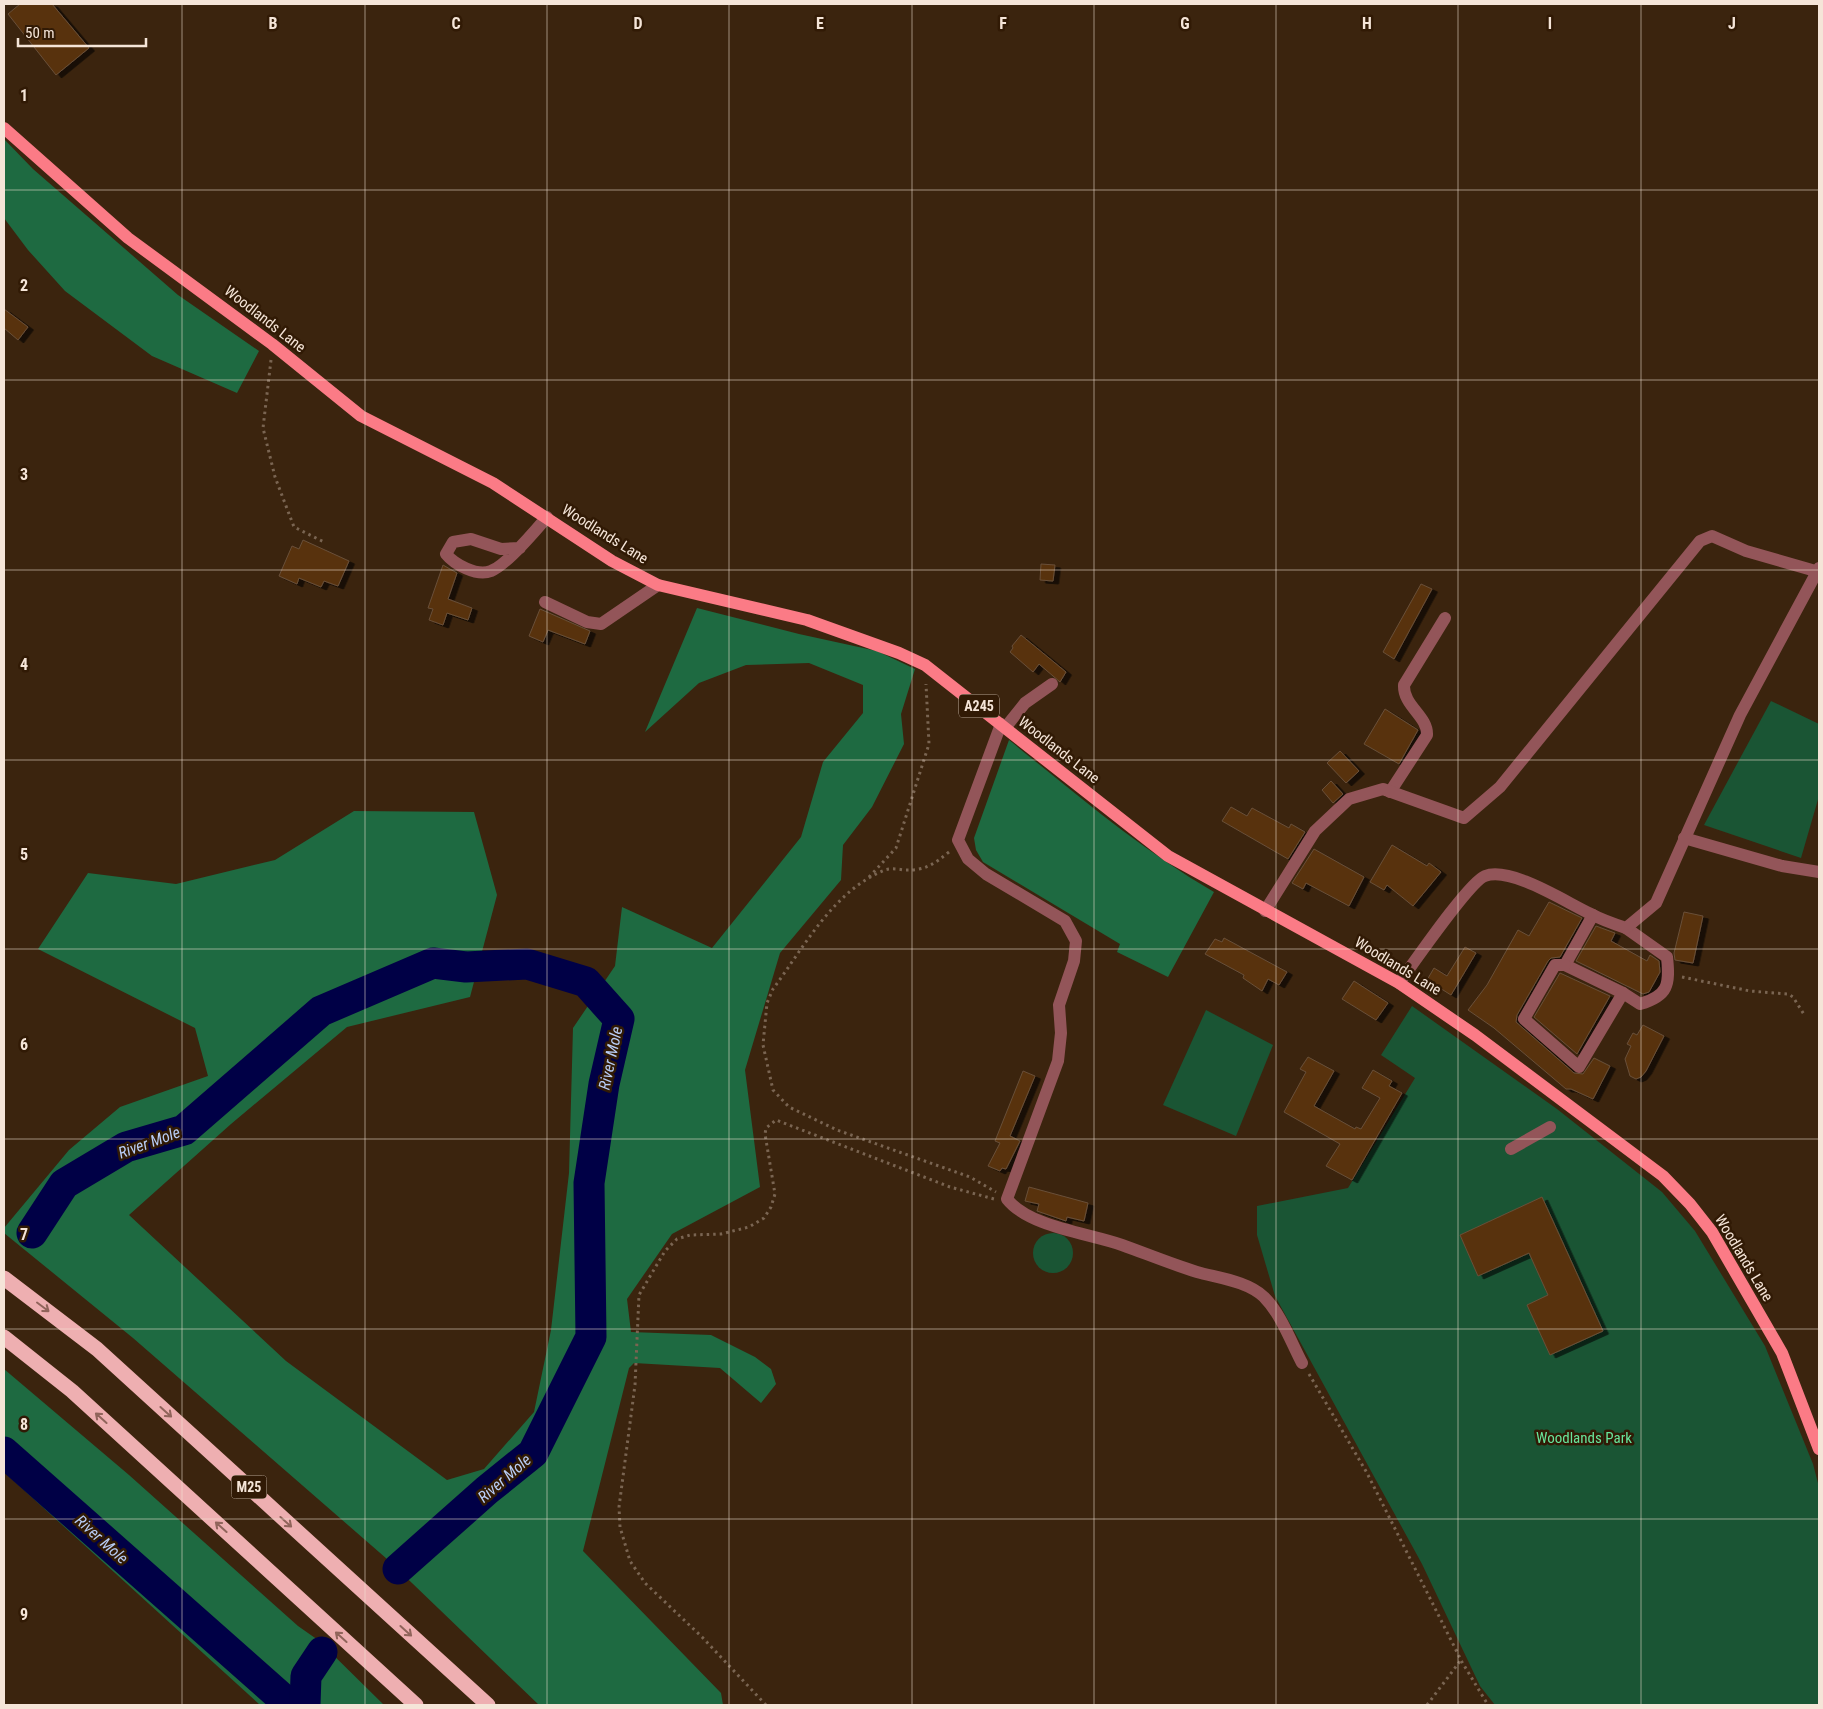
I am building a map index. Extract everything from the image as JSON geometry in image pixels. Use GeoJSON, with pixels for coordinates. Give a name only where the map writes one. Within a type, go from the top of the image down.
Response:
{"type":"FeatureCollection","features":[{"type":"Feature","properties":{"kind":"highway","name":"M25"},"geometry":{"type":"LineString","coordinates":[[4,1278],[97,1349],[488,1705]]}},
{"type":"Feature","properties":{"kind":"highway"},"geometry":{"type":"LineString","coordinates":[[4,1337],[72,1391],[416,1705]]}},
{"type":"Feature","properties":{"kind":"main road","name":"Woodlands Lane"},"geometry":{"type":"LineString","coordinates":[[4,128],[128,238],[272,344],[361,416],[492,483],[612,561],[658,585],[807,620],[899,653],[925,665],[1168,856],[1265,911],[1353,956],[1399,983],[1475,1034],[1663,1176],[1690,1204],[1712,1232],[1782,1352],[1819,1449]]}},
{"type":"Feature","properties":{"kind":"lane"},"geometry":{"type":"LineString","coordinates":[[520,548],[501,548],[471,539],[453,542],[446,554],[452,560],[478,572],[491,572],[520,548],[547,517]]}},
{"type":"Feature","properties":{"kind":"lane"},"geometry":{"type":"LineString","coordinates":[[1265,911],[1315,831],[1349,799],[1384,789],[1464,818],[1500,787],[1700,541],[1712,536],[1746,551],[1819,571],[1740,714],[1656,903],[1626,928]]}},
{"type":"Feature","properties":{"kind":"lane"},"geometry":{"type":"LineString","coordinates":[[544,602],[587,622],[601,624],[658,585]]}},
{"type":"Feature","properties":{"kind":"lane"},"geometry":{"type":"LineString","coordinates":[[1390,792],[1427,735],[1428,727],[1404,694],[1404,685],[1445,618]]}},
{"type":"Feature","properties":{"kind":"lane"},"geometry":{"type":"LineString","coordinates":[[1052,684],[1025,703],[1003,726],[958,840],[968,859],[986,874],[1065,921],[1076,941],[1074,961],[1059,1005],[1061,1033],[1058,1061],[1007,1199],[1015,1209],[1031,1217],[1120,1244],[1178,1266],[1247,1286],[1263,1296],[1274,1309],[1302,1363]]}},
{"type":"Feature","properties":{"kind":"lane"},"geometry":{"type":"LineString","coordinates":[[1684,838],[1782,866],[1819,872]]}},
{"type":"Feature","properties":{"kind":"lane"},"geometry":{"type":"LineString","coordinates":[[1399,983],[1468,890],[1484,876],[1501,875],[1520,880],[1592,915],[1626,928],[1667,957],[1669,974],[1665,991],[1655,1000],[1640,1004],[1623,993],[1565,965],[1555,965],[1524,1018],[1579,1067],[1623,993]]}},
{"type":"Feature","properties":{"kind":"lane"},"geometry":{"type":"LineString","coordinates":[[1565,965],[1592,915]]}},
{"type":"Feature","properties":{"kind":"lane"},"geometry":{"type":"LineString","coordinates":[[1511,1149],[1550,1126]]}},
{"type":"Feature","properties":{"kind":"path"},"geometry":{"type":"LineString","coordinates":[[272,344],[263,428],[275,477],[294,527],[324,542]]}},
{"type":"Feature","properties":{"kind":"path"},"geometry":{"type":"LineString","coordinates":[[925,665],[928,744],[896,848],[866,879],[841,899],[773,990],[767,1004],[763,1045],[773,1090],[790,1107],[837,1130],[970,1177],[1007,1199]]}},
{"type":"Feature","properties":{"kind":"path"},"geometry":{"type":"LineString","coordinates":[[866,879],[888,869],[916,870],[929,868],[960,843]]}},
{"type":"Feature","properties":{"kind":"path"},"geometry":{"type":"LineString","coordinates":[[1669,974],[1742,990],[1788,994],[1793,997],[1805,1016]]}},
{"type":"Feature","properties":{"kind":"path"},"geometry":{"type":"LineString","coordinates":[[766,1705],[702,1637],[645,1583],[630,1561],[620,1526],[619,1507],[635,1385],[639,1295],[665,1251],[677,1239],[690,1235],[721,1234],[749,1227],[764,1218],[771,1207],[774,1194],[764,1134],[766,1128],[776,1120],[950,1187],[991,1199],[1007,1199]]}},
{"type":"Feature","properties":{"kind":"path"},"geometry":{"type":"LineString","coordinates":[[1302,1363],[1367,1473],[1461,1660],[1488,1705]]}},
{"type":"Feature","properties":{"kind":"path"},"geometry":{"type":"LineString","coordinates":[[1427,1705],[1461,1660]]}},
{"type":"Feature","properties":{"kind":"green space"},"geometry":{"type":"Polygon","coordinates":[[[4,139],[33,169],[178,295],[259,351],[237,393],[152,356],[65,291],[28,250],[4,218],[4,139]]]}},
{"type":"Feature","properties":{"kind":"green space"},"geometry":{"type":"Polygon","coordinates":[[[697,608],[799,634],[877,651],[915,669],[901,714],[904,744],[872,807],[843,845],[841,880],[780,953],[745,1070],[760,1187],[672,1234],[627,1299],[631,1332],[711,1335],[755,1357],[771,1369],[776,1384],[761,1403],[720,1368],[634,1363],[629,1368],[583,1551],[721,1693],[723,1705],[539,1705],[387,1559],[133,1338],[4,1233],[4,1228],[69,1150],[120,1107],[208,1076],[195,1028],[38,949],[88,873],[176,884],[275,860],[354,811],[474,812],[497,895],[470,997],[347,1027],[231,1124],[129,1215],[286,1361],[447,1480],[484,1469],[534,1412],[551,1330],[569,1173],[573,1028],[615,966],[622,907],[712,948],[801,837],[823,762],[863,713],[863,685],[809,663],[746,665],[699,683],[645,732],[697,608]]]}},
{"type":"Feature","properties":{"kind":"green space"},"geometry":{"type":"Polygon","coordinates":[[[1771,701],[1819,724],[1819,796],[1801,858],[1704,825],[1771,701]]]}},
{"type":"Feature","properties":{"kind":"green space"},"geometry":{"type":"Polygon","coordinates":[[[1009,740],[1134,839],[1214,892],[1168,977],[1117,952],[1120,944],[983,862],[976,850],[974,838],[1009,740]]]}},
{"type":"Feature","properties":{"kind":"green space","name":"Woodlands Park"},"geometry":{"type":"Polygon","coordinates":[[[1412,1006],[1557,1109],[1662,1192],[1695,1231],[1765,1346],[1813,1464],[1819,1487],[1819,1705],[1495,1705],[1480,1686],[1422,1564],[1275,1296],[1257,1235],[1257,1206],[1348,1188],[1415,1078],[1381,1055],[1412,1006]]]}},
{"type":"Feature","properties":{"kind":"green space"},"geometry":{"type":"Polygon","coordinates":[[[1206,1010],[1273,1045],[1236,1136],[1163,1105],[1206,1010]]]}},
{"type":"Feature","properties":{"kind":"green space"},"geometry":{"type":"Polygon","coordinates":[[[1053,1233],[1067,1239],[1073,1253],[1067,1267],[1053,1273],[1039,1267],[1033,1253],[1039,1239],[1053,1233]]]}},
{"type":"Feature","properties":{"kind":"green space"},"geometry":{"type":"Polygon","coordinates":[[[4,1369],[129,1475],[298,1626],[318,1640],[384,1705],[260,1705],[4,1472],[4,1369]]]}},
{"type":"Feature","properties":{"kind":"building"},"geometry":{"type":"Polygon","coordinates":[[[20,4],[52,4],[89,48],[56,75],[8,14],[20,4]]]}},
{"type":"Feature","properties":{"kind":"building"},"geometry":{"type":"Polygon","coordinates":[[[4,309],[28,327],[18,340],[4,328],[4,309]]]}},
{"type":"Feature","properties":{"kind":"building"},"geometry":{"type":"Polygon","coordinates":[[[303,540],[349,561],[338,586],[324,581],[321,587],[299,578],[297,584],[279,576],[292,546],[299,549],[303,540]]]}},
{"type":"Feature","properties":{"kind":"building"},"geometry":{"type":"Polygon","coordinates":[[[1041,564],[1055,565],[1053,581],[1040,580],[1041,564]]]}},
{"type":"Feature","properties":{"kind":"building"},"geometry":{"type":"Polygon","coordinates":[[[443,565],[457,573],[448,599],[472,608],[468,620],[447,613],[443,625],[429,620],[433,609],[428,608],[443,565]]]}},
{"type":"Feature","properties":{"kind":"building"},"geometry":{"type":"Polygon","coordinates":[[[1421,584],[1432,589],[1394,659],[1383,652],[1421,584]]]}},
{"type":"Feature","properties":{"kind":"building"},"geometry":{"type":"Polygon","coordinates":[[[540,609],[590,631],[585,644],[548,630],[543,642],[529,636],[540,609]]]}},
{"type":"Feature","properties":{"kind":"building"},"geometry":{"type":"Polygon","coordinates":[[[1021,635],[1066,672],[1060,682],[1039,664],[1033,672],[1010,652],[1013,648],[1012,646],[1021,635]]]}},
{"type":"Feature","properties":{"kind":"building"},"geometry":{"type":"Polygon","coordinates":[[[1385,709],[1418,730],[1399,764],[1364,744],[1385,709]]]}},
{"type":"Feature","properties":{"kind":"building"},"geometry":{"type":"Polygon","coordinates":[[[1340,751],[1359,771],[1346,783],[1327,763],[1340,751]]]}},
{"type":"Feature","properties":{"kind":"building"},"geometry":{"type":"Polygon","coordinates":[[[1331,781],[1343,794],[1333,803],[1322,790],[1331,781]]]}},
{"type":"Feature","properties":{"kind":"building"},"geometry":{"type":"Polygon","coordinates":[[[1231,807],[1247,816],[1252,808],[1289,828],[1291,824],[1305,832],[1288,859],[1222,821],[1231,807]]]}},
{"type":"Feature","properties":{"kind":"building"},"geometry":{"type":"Polygon","coordinates":[[[1392,845],[1427,866],[1429,863],[1441,872],[1413,906],[1387,885],[1384,890],[1370,882],[1392,845]]]}},
{"type":"Feature","properties":{"kind":"building"},"geometry":{"type":"Polygon","coordinates":[[[1314,849],[1364,877],[1349,906],[1306,883],[1303,889],[1292,883],[1314,849]]]}},
{"type":"Feature","properties":{"kind":"building"},"geometry":{"type":"Polygon","coordinates":[[[1549,902],[1582,918],[1560,957],[1551,958],[1548,961],[1517,1015],[1516,1022],[1574,1073],[1583,1074],[1594,1058],[1610,1066],[1593,1099],[1571,1089],[1566,1089],[1494,1028],[1468,1010],[1487,985],[1518,930],[1529,936],[1549,902]]]}},
{"type":"Feature","properties":{"kind":"building"},"geometry":{"type":"Polygon","coordinates":[[[1684,912],[1703,916],[1693,963],[1675,960],[1674,953],[1684,912]]]}},
{"type":"Feature","properties":{"kind":"building"},"geometry":{"type":"Polygon","coordinates":[[[1596,926],[1615,933],[1611,941],[1647,961],[1650,955],[1659,961],[1660,972],[1649,992],[1643,994],[1576,961],[1596,926]]]}},
{"type":"Feature","properties":{"kind":"building"},"geometry":{"type":"Polygon","coordinates":[[[1224,938],[1287,972],[1279,985],[1268,979],[1262,991],[1243,978],[1244,975],[1205,954],[1215,939],[1222,942],[1224,938]]]}},
{"type":"Feature","properties":{"kind":"building"},"geometry":{"type":"Polygon","coordinates":[[[1465,947],[1476,953],[1451,995],[1427,980],[1434,968],[1447,976],[1465,947]]]}},
{"type":"Feature","properties":{"kind":"building"},"geometry":{"type":"Polygon","coordinates":[[[1560,973],[1610,996],[1577,1054],[1534,1017],[1560,973]]]}},
{"type":"Feature","properties":{"kind":"building"},"geometry":{"type":"Polygon","coordinates":[[[1354,981],[1388,1003],[1376,1020],[1342,999],[1354,981]]]}},
{"type":"Feature","properties":{"kind":"building"},"geometry":{"type":"Polygon","coordinates":[[[1643,1025],[1664,1036],[1646,1071],[1641,1077],[1636,1079],[1630,1076],[1625,1059],[1631,1046],[1627,1044],[1633,1033],[1637,1035],[1643,1025]]]}},
{"type":"Feature","properties":{"kind":"building"},"geometry":{"type":"Polygon","coordinates":[[[1308,1057],[1334,1071],[1314,1106],[1355,1129],[1356,1127],[1361,1129],[1380,1098],[1362,1088],[1373,1070],[1392,1081],[1389,1086],[1402,1093],[1352,1180],[1326,1166],[1340,1144],[1284,1112],[1306,1072],[1300,1069],[1308,1057]]]}},
{"type":"Feature","properties":{"kind":"building"},"geometry":{"type":"Polygon","coordinates":[[[1023,1071],[1035,1076],[1010,1136],[1020,1141],[1006,1169],[1002,1168],[1000,1171],[988,1166],[1000,1143],[995,1141],[1023,1071]]]}},
{"type":"Feature","properties":{"kind":"building"},"geometry":{"type":"Polygon","coordinates":[[[1029,1187],[1088,1203],[1084,1221],[1067,1217],[1066,1221],[1037,1211],[1039,1204],[1025,1201],[1029,1187]]]}},
{"type":"Feature","properties":{"kind":"building"},"geometry":{"type":"Polygon","coordinates":[[[1542,1197],[1603,1331],[1550,1355],[1527,1305],[1548,1295],[1529,1253],[1478,1276],[1460,1235],[1542,1197]]]}},
{"type":"Feature","properties":{"kind":"waterway","name":"River Mole"},"geometry":{"type":"LineString","coordinates":[[32,1233],[64,1184],[126,1147],[184,1130],[321,1011],[433,963],[466,967],[527,964],[586,982],[619,1019],[604,1084],[589,1183],[591,1337],[533,1453],[487,1490],[398,1569]]}},
{"type":"Feature","properties":{"kind":"waterway","name":"River Mole"},"geometry":{"type":"LineString","coordinates":[[4,1452],[290,1705]]}},
{"type":"Feature","properties":{"kind":"waterway","name":"River Mole"},"geometry":{"type":"LineString","coordinates":[[305,1705],[306,1676],[322,1652]]}}]}
